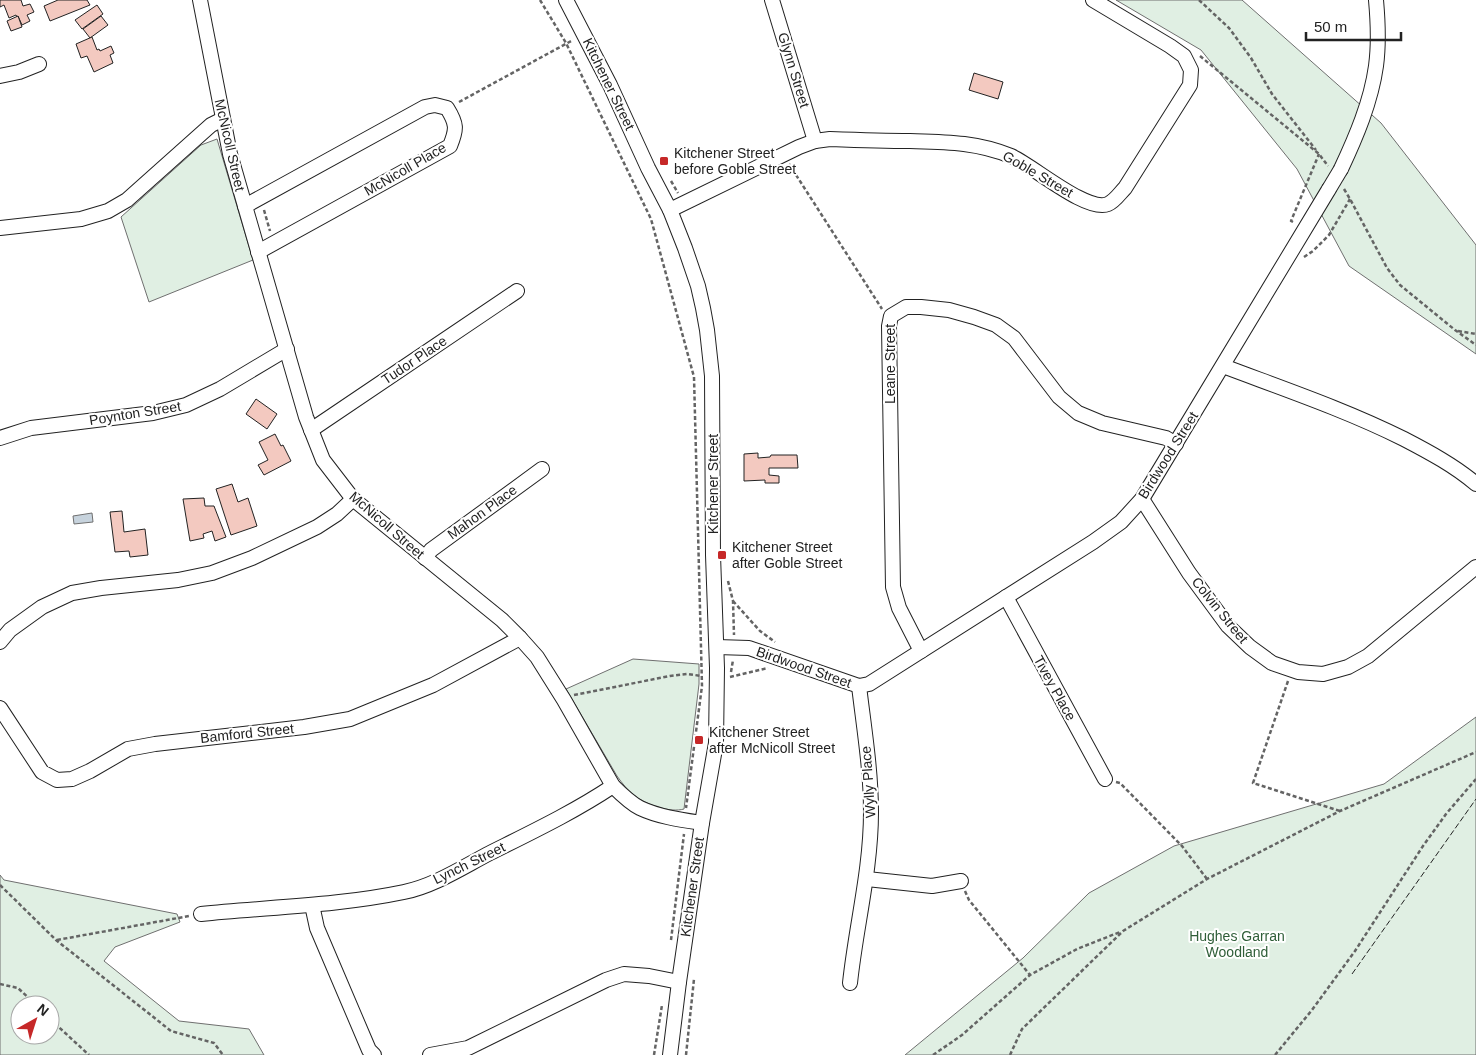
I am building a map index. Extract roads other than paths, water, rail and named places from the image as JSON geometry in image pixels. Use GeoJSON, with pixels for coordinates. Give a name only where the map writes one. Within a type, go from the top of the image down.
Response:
{"type":"FeatureCollection","features":[{"type":"Feature","properties":{"kind":"street","name":"McNicoll Street"},"geometry":{"type":"LineString","coordinates":[[200,0],[230,154],[306,417],[323,460],[353,499],[502,620],[537,657],[613,786],[623,796],[640,808],[669,817],[702,823]]}},
{"type":"Feature","properties":{"kind":"street","name":"Kitchener Street"},"geometry":{"type":"LineString","coordinates":[[566,0],[610,85],[648,168],[670,210],[685,248],[698,286],[707,330],[712,376],[717,646],[716,743],[672,980],[670,1055]]}},
{"type":"Feature","properties":{"kind":"street","name":"Glynn Street"},"geometry":{"type":"LineString","coordinates":[[772,0],[815,141]]}},
{"type":"Feature","properties":{"kind":"street","name":"Goble Street"},"geometry":{"type":"LineString","coordinates":[[670,210],[783,154],[815,141],[830,139],[959,143],[991,148],[1014,157],[1077,197],[1093,204],[1108,204],[1125,188],[1190,85],[1191,70],[1184,56],[1170,46],[1093,0]]}},
{"type":"Feature","properties":{"kind":"street","name":"Birdwood Street"},"geometry":{"type":"LineString","coordinates":[[717,646],[748,648],[859,686],[869,684],[1093,542],[1121,522],[1142,498],[1288,257],[1334,186],[1335,169],[1352,145],[1368,104],[1376,67],[1378,28],[1376,0]]}},
{"type":"Feature","properties":{"kind":"street"},"geometry":{"type":"LineString","coordinates":[[0,76],[19,72],[39,64]]}},
{"type":"Feature","properties":{"kind":"street","name":"McNicoll Place"},"geometry":{"type":"LineString","coordinates":[[245,206],[425,107],[435,105],[447,108],[453,118],[456,131],[450,146],[258,252]]}},
{"type":"Feature","properties":{"kind":"street"},"geometry":{"type":"LineString","coordinates":[[0,228],[81,219],[108,211],[127,200],[211,125],[223,119]]}},
{"type":"Feature","properties":{"kind":"street","name":"Tudor Place"},"geometry":{"type":"LineString","coordinates":[[311,430],[517,291]]}},
{"type":"Feature","properties":{"kind":"street","name":"Leane Street"},"geometry":{"type":"LineString","coordinates":[[921,651],[899,608],[894,586],[889,336],[891,316],[906,307],[921,307],[949,310],[996,325],[1014,338],[1058,397],[1078,413],[1102,423],[1166,438],[1176,444]]}},
{"type":"Feature","properties":{"kind":"street","name":"Poynton Street"},"geometry":{"type":"LineString","coordinates":[[0,438],[30,428],[153,413],[186,406],[220,389],[287,350]]}},
{"type":"Feature","properties":{"kind":"street"},"geometry":{"type":"LineString","coordinates":[[1223,366],[1387,430],[1430,452],[1476,484]]}},
{"type":"Feature","properties":{"kind":"street","name":"Mahon Place"},"geometry":{"type":"LineString","coordinates":[[425,558],[431,550],[542,469]]}},
{"type":"Feature","properties":{"kind":"street","name":"Colvin Street"},"geometry":{"type":"LineString","coordinates":[[1142,498],[1189,573],[1228,626],[1250,647],[1272,663],[1298,672],[1323,674],[1348,667],[1368,656],[1476,567]]}},
{"type":"Feature","properties":{"kind":"street"},"geometry":{"type":"LineString","coordinates":[[0,642],[10,630],[42,607],[72,593],[178,580],[212,573],[252,558],[317,527],[337,514],[353,499]]}},
{"type":"Feature","properties":{"kind":"street","name":"Tivey Place"},"geometry":{"type":"LineString","coordinates":[[1006,597],[1105,778]]}},
{"type":"Feature","properties":{"kind":"street","name":"Bamford Street"},"geometry":{"type":"LineString","coordinates":[[0,708],[42,772],[57,780],[72,779],[90,771],[128,748],[304,727],[350,719],[433,685],[520,638]]}},
{"type":"Feature","properties":{"kind":"street","name":"Wylly Place"},"geometry":{"type":"LineString","coordinates":[[850,983],[853,955],[867,879],[871,812],[870,778],[859,686]]}},
{"type":"Feature","properties":{"kind":"street","name":"Lynch Street"},"geometry":{"type":"LineString","coordinates":[[201,914],[312,905],[406,892],[438,880],[589,802],[613,786]]}},
{"type":"Feature","properties":{"kind":"street"},"geometry":{"type":"LineString","coordinates":[[867,879],[932,886],[961,881]]}},
{"type":"Feature","properties":{"kind":"street"},"geometry":{"type":"LineString","coordinates":[[312,905],[317,928],[369,1050],[374,1055]]}},
{"type":"Feature","properties":{"kind":"street"},"geometry":{"type":"LineString","coordinates":[[430,1055],[468,1048],[606,980],[624,974],[672,980]]}},
{"type":"Feature","properties":{"kind":"place","name":"Kitchener Street before Goble Street"},"geometry":{"type":"Point","coordinates":[664,161]}},
{"type":"Feature","properties":{"kind":"place","name":"Kitchener Street after Goble Street"},"geometry":{"type":"Point","coordinates":[722,555]}},
{"type":"Feature","properties":{"kind":"place","name":"Kitchener Street after McNicoll Street"},"geometry":{"type":"Point","coordinates":[699,740]}},
{"type":"Feature","properties":{"kind":"park label","name":"Hughes Garran Woodland"},"geometry":{"type":"Point","coordinates":[1237,944]}}]}
